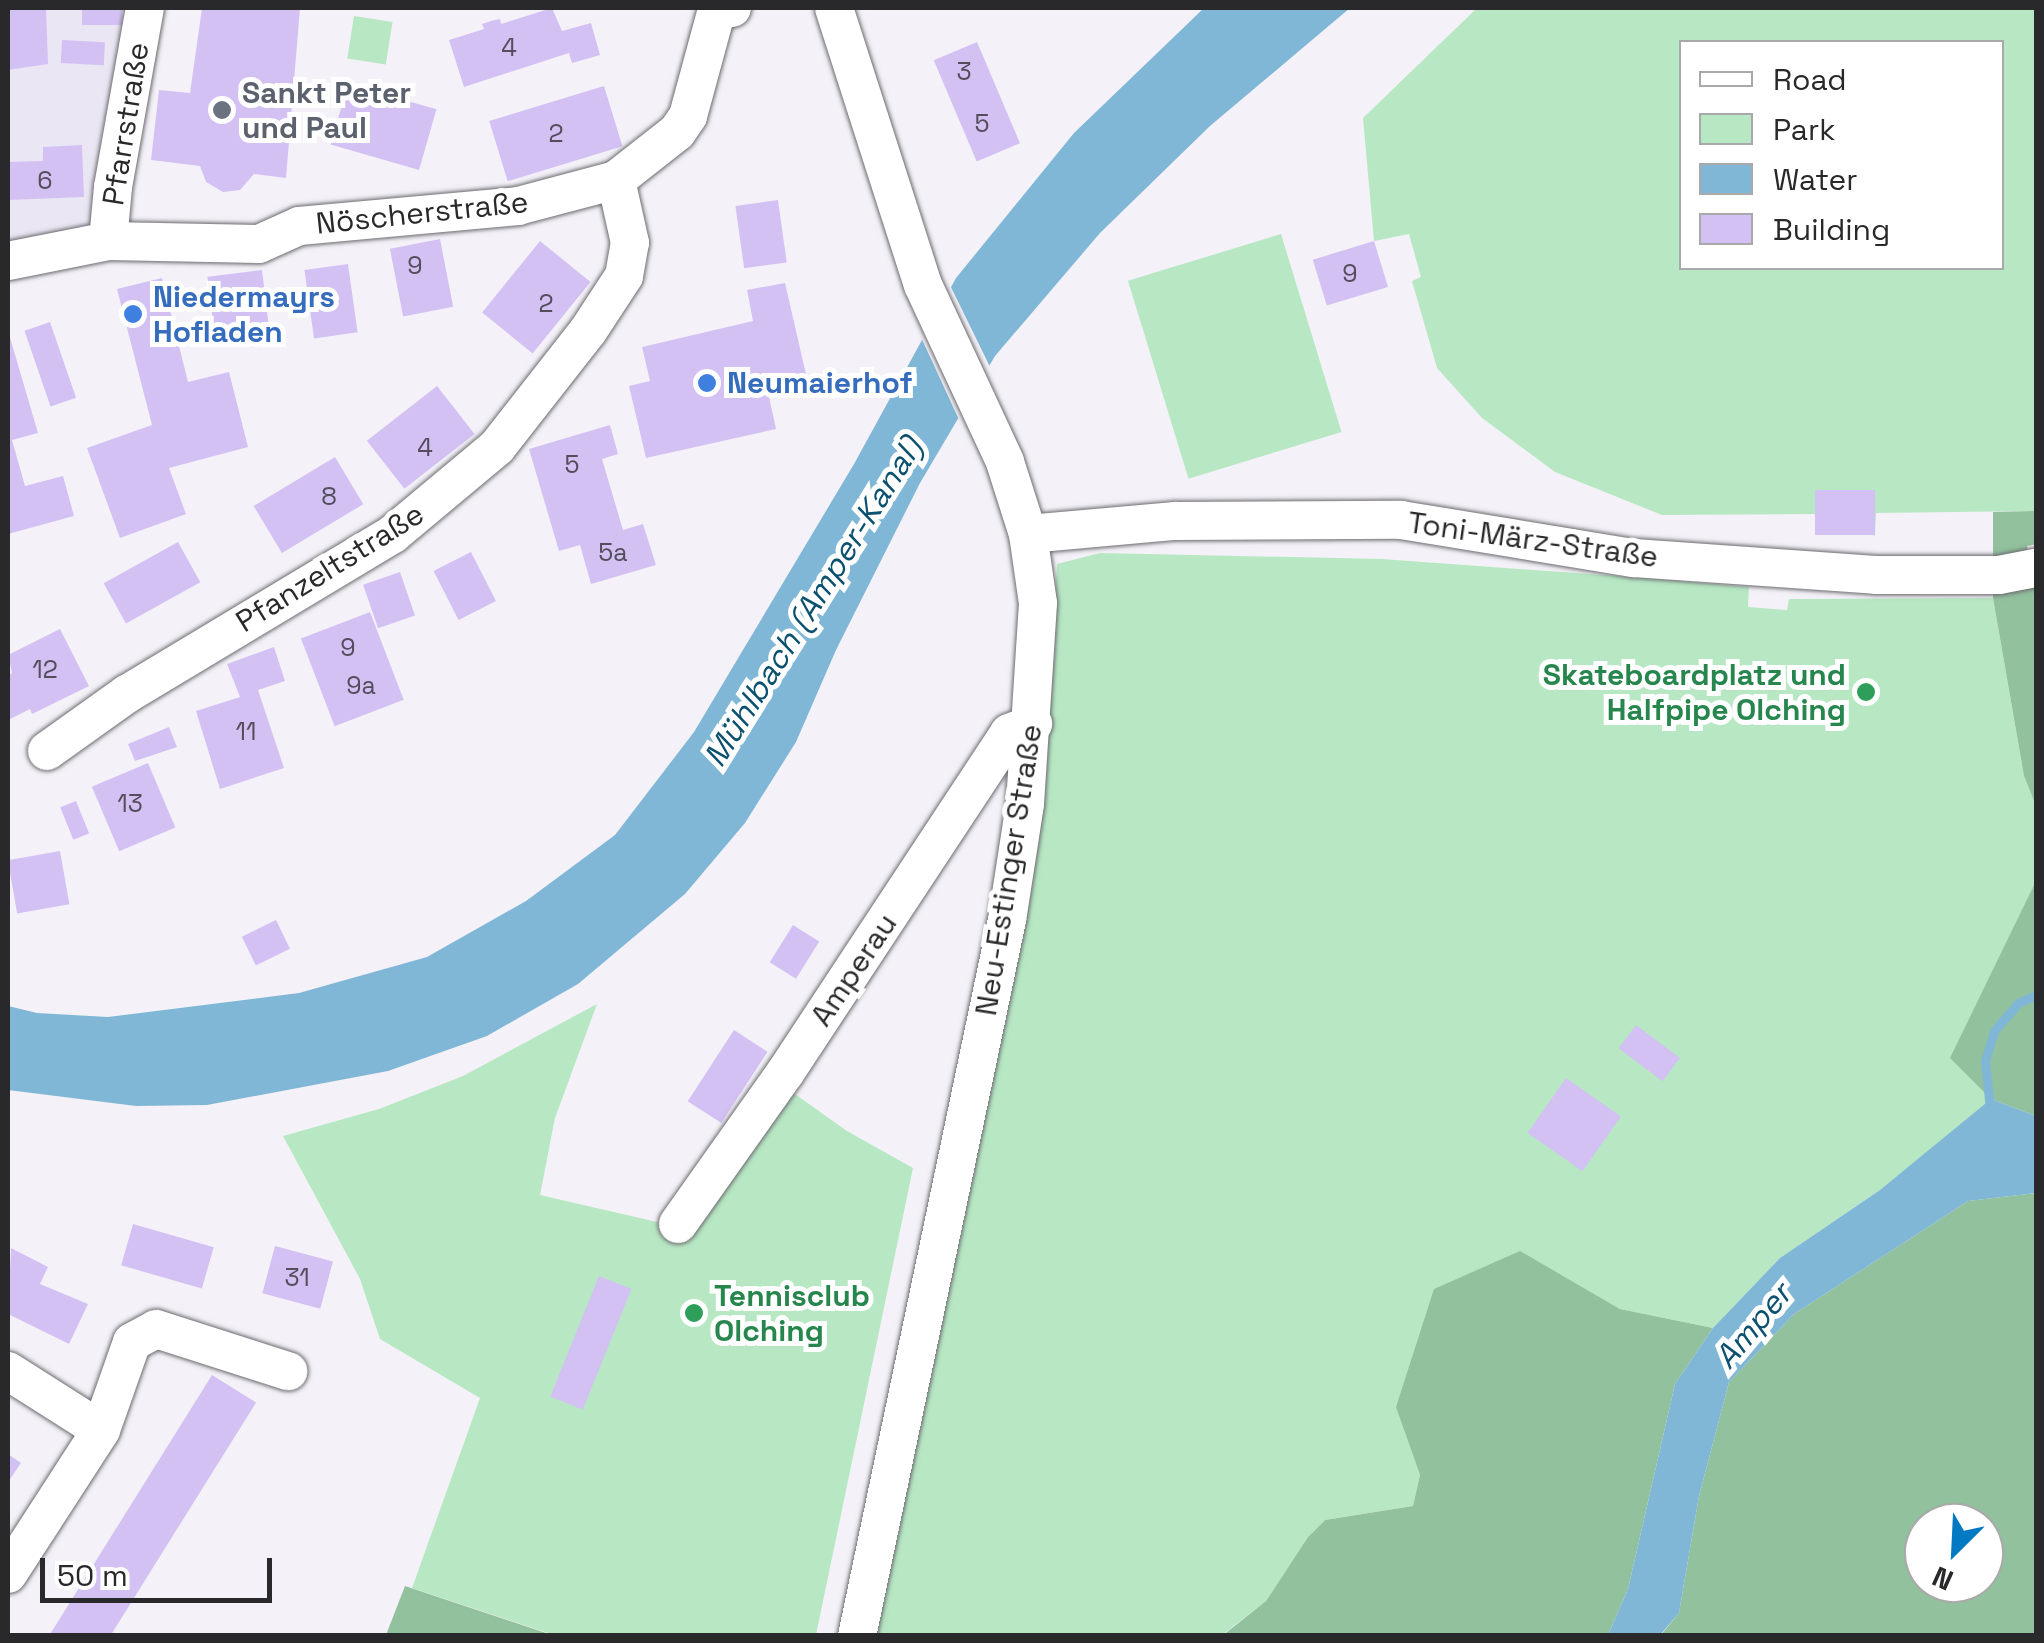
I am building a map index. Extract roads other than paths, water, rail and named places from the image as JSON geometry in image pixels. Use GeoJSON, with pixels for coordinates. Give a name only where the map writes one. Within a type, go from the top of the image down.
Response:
{"type":"FeatureCollection","features":[{"type":"Feature","properties":{"kind":"street","name":"Pfarrstraße"},"geometry":{"type":"LineString","coordinates":[[108,241],[112,187],[145,8]]}},
{"type":"Feature","properties":{"kind":"street","name":"Nöscherstraße"},"geometry":{"type":"LineString","coordinates":[[8,261],[108,241],[259,244],[300,226],[518,206],[616,180],[677,132],[688,116],[716,9],[732,8]]}},
{"type":"Feature","properties":{"kind":"street","name":"Neu-Estinger Straße"},"geometry":{"type":"LineString","coordinates":[[834,8],[926,291],[991,428],[1028,534],[1038,603],[1033,724],[1007,920],[857,1636]]}},
{"type":"Feature","properties":{"kind":"street","name":"Pfanzeltstraße"},"geometry":{"type":"LineString","coordinates":[[47,752],[126,694],[393,534],[497,447],[588,331],[624,276],[630,243],[616,180]]}},
{"type":"Feature","properties":{"kind":"street","name":"Toni-März-Straße"},"geometry":{"type":"LineString","coordinates":[[1028,534],[1175,521],[1401,520],[1652,559],[1875,575],[1999,574],[2036,568]]}},
{"type":"Feature","properties":{"kind":"street","name":"Amperau"},"geometry":{"type":"LineString","coordinates":[[678,1224],[806,1042],[1009,734],[1033,724]]}},
{"type":"Feature","properties":{"kind":"street"},"geometry":{"type":"LineString","coordinates":[[8,1574],[101,1430],[132,1342],[156,1329],[288,1370]]}},
{"type":"Feature","properties":{"kind":"street"},"geometry":{"type":"LineString","coordinates":[[8,1371],[101,1430]]}},
{"type":"Feature","properties":{"kind":"water","name":"Mühlbach (Amper-Kanal)"},"geometry":{"type":"Polygon","coordinates":[[[1204,8],[1350,8],[1210,126],[1100,233],[995,356],[920,483],[836,650],[796,742],[745,823],[685,894],[578,984],[487,1036],[388,1071],[207,1105],[136,1106],[8,1090],[8,1006],[37,1013],[108,1017],[299,993],[427,957],[526,901],[615,835],[694,732],[854,464],[956,278],[1074,133],[1204,8]]]}},
{"type":"Feature","properties":{"kind":"water","name":"Amper"},"geometry":{"type":"Polygon","coordinates":[[[1991,1099],[2036,1116],[2036,1193],[1968,1201],[1794,1314],[1729,1382],[1699,1496],[1679,1613],[1660,1635],[1608,1635],[1628,1589],[1675,1384],[1713,1328],[1780,1258],[1880,1190],[1991,1099]]]}},
{"type":"Feature","properties":{"kind":"waterway"},"geometry":{"type":"LineString","coordinates":[[1990,1109],[1985,1061],[1994,1031],[2018,1003],[2036,995]]}},
{"type":"Feature","properties":{"kind":"place","name":"Sankt Peter und Paul"},"geometry":{"type":"Point","coordinates":[222,110]}},
{"type":"Feature","properties":{"kind":"place","name":"Niedermayrs Hofladen"},"geometry":{"type":"Point","coordinates":[133,314]}},
{"type":"Feature","properties":{"kind":"place","name":"Neumaierhof"},"geometry":{"type":"Point","coordinates":[707,383]}},
{"type":"Feature","properties":{"kind":"place","name":"Skateboardplatz und Halfpipe Olching"},"geometry":{"type":"Point","coordinates":[1866,692]}},
{"type":"Feature","properties":{"kind":"place","name":"Tennisclub Olching"},"geometry":{"type":"Point","coordinates":[694,1313]}}]}
